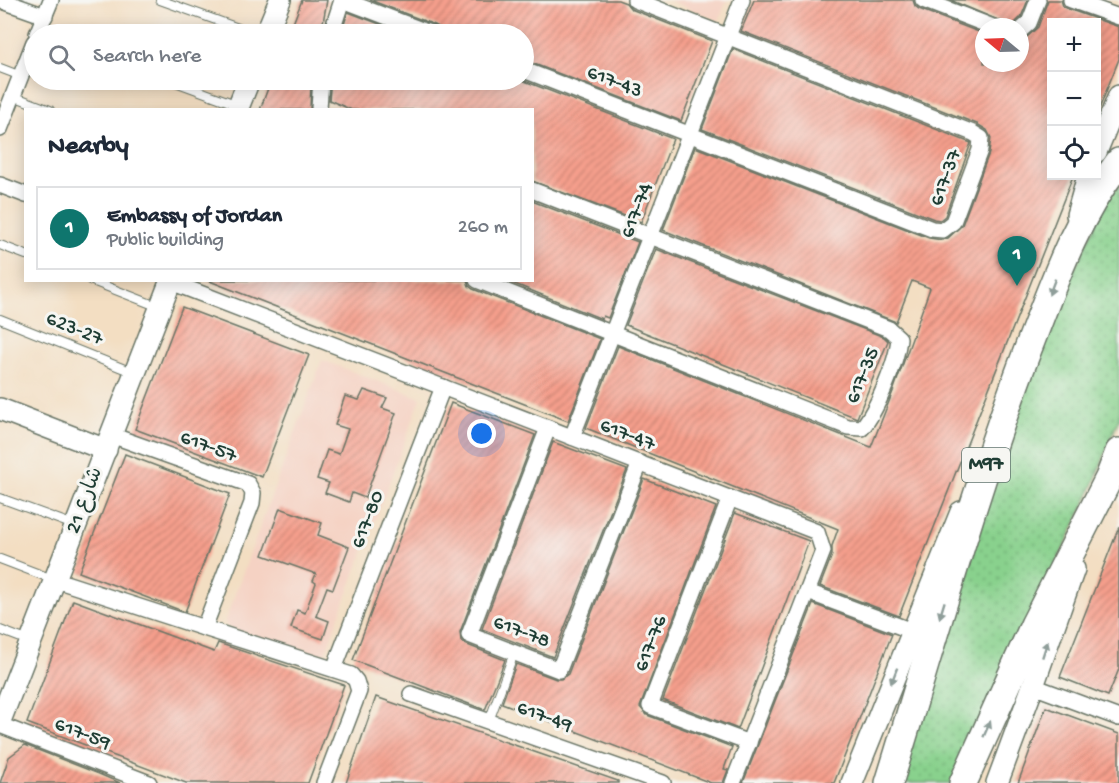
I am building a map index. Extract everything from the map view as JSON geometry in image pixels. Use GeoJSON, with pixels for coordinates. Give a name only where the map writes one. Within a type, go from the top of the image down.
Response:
{"type":"FeatureCollection","features":[{"type":"Feature","properties":{"kind":"highway","name":"M97"},"geometry":{"type":"LineString","coordinates":[[889,783],[998,429],[1067,248],[1090,203],[1119,162]]}},
{"type":"Feature","properties":{"kind":"highway"},"geometry":{"type":"LineString","coordinates":[[963,783],[1034,625],[1109,478],[1119,452]]}},
{"type":"Feature","properties":{"kind":"street"},"geometry":{"type":"LineString","coordinates":[[0,0],[32,24]]}},
{"type":"Feature","properties":{"kind":"street"},"geometry":{"type":"LineString","coordinates":[[43,24],[51,0]]}},
{"type":"Feature","properties":{"kind":"street"},"geometry":{"type":"LineString","coordinates":[[271,24],[280,0]]}},
{"type":"Feature","properties":{"kind":"street"},"geometry":{"type":"LineString","coordinates":[[334,24],[342,0],[406,24]]}},
{"type":"Feature","properties":{"kind":"street"},"geometry":{"type":"LineString","coordinates":[[635,0],[728,37]]}},
{"type":"Feature","properties":{"kind":"street","name":"617-74"},"geometry":{"type":"LineString","coordinates":[[572,437],[742,0]]}},
{"type":"Feature","properties":{"kind":"street"},"geometry":{"type":"LineString","coordinates":[[923,0],[975,20]]}},
{"type":"Feature","properties":{"kind":"street"},"geometry":{"type":"LineString","coordinates":[[1029,23],[1038,0]]}},
{"type":"Feature","properties":{"kind":"street"},"geometry":{"type":"LineString","coordinates":[[1071,0],[1119,17]]}},
{"type":"Feature","properties":{"kind":"street","name":"617-37"},"geometry":{"type":"LineString","coordinates":[[690,135],[932,229],[943,230],[953,222],[980,150],[981,138],[728,37]]}},
{"type":"Feature","properties":{"kind":"street"},"geometry":{"type":"LineString","coordinates":[[0,129],[24,69]]}},
{"type":"Feature","properties":{"kind":"street","name":"617-43"},"geometry":{"type":"LineString","coordinates":[[534,74],[690,135]]}},
{"type":"Feature","properties":{"kind":"street"},"geometry":{"type":"LineString","coordinates":[[238,107],[245,90]]}},
{"type":"Feature","properties":{"kind":"street"},"geometry":{"type":"LineString","coordinates":[[320,108],[321,90]]}},
{"type":"Feature","properties":{"kind":"street"},"geometry":{"type":"LineString","coordinates":[[1101,140],[1119,96]]}},
{"type":"Feature","properties":{"kind":"street"},"geometry":{"type":"LineString","coordinates":[[1067,248],[1087,180]]}},
{"type":"Feature","properties":{"kind":"street"},"geometry":{"type":"LineString","coordinates":[[0,185],[24,194]]}},
{"type":"Feature","properties":{"kind":"street"},"geometry":{"type":"LineString","coordinates":[[534,191],[651,236]]}},
{"type":"Feature","properties":{"kind":"street","name":"617-35"},"geometry":{"type":"LineString","coordinates":[[612,335],[848,427],[862,428],[871,417],[898,352],[899,338],[889,330],[651,236]]}},
{"type":"Feature","properties":{"kind":"street","name":"شارع 21"},"geometry":{"type":"LineString","coordinates":[[1,714],[56,580],[171,282]]}},
{"type":"Feature","properties":{"kind":"street","name":"617-47"},"geometry":{"type":"LineString","coordinates":[[174,282],[817,532],[823,551],[733,783]]}},
{"type":"Feature","properties":{"kind":"street"},"geometry":{"type":"LineString","coordinates":[[482,282],[612,335]]}},
{"type":"Feature","properties":{"kind":"street","name":"617-80"},"geometry":{"type":"LineString","coordinates":[[334,669],[443,387]]}},
{"type":"Feature","properties":{"kind":"street"},"geometry":{"type":"LineString","coordinates":[[0,409],[108,442]]}},
{"type":"Feature","properties":{"kind":"street","name":"617-78"},"geometry":{"type":"LineString","coordinates":[[548,428],[469,635],[514,653],[559,670],[640,463]]}},
{"type":"Feature","properties":{"kind":"street"},"geometry":{"type":"LineString","coordinates":[[852,783],[949,537],[998,429]]}},
{"type":"Feature","properties":{"kind":"street","name":"617-57"},"geometry":{"type":"LineString","coordinates":[[108,442],[248,484],[253,493],[252,503],[204,628]]}},
{"type":"Feature","properties":{"kind":"street"},"geometry":{"type":"LineString","coordinates":[[997,783],[1109,478]]}},
{"type":"Feature","properties":{"kind":"street","name":"617-76"},"geometry":{"type":"LineString","coordinates":[[730,498],[650,706],[748,743]]}},
{"type":"Feature","properties":{"kind":"street"},"geometry":{"type":"LineString","coordinates":[[56,580],[351,675],[359,691],[324,783]]}},
{"type":"Feature","properties":{"kind":"street"},"geometry":{"type":"LineString","coordinates":[[808,592],[912,631]]}},
{"type":"Feature","properties":{"kind":"street"},"geometry":{"type":"LineString","coordinates":[[1033,686],[1117,712]]}},
{"type":"Feature","properties":{"kind":"street","name":"617-49"},"geometry":{"type":"LineString","coordinates":[[411,694],[663,783]]}},
{"type":"Feature","properties":{"kind":"street","name":"617-59"},"geometry":{"type":"LineString","coordinates":[[1,714],[149,783]]}},
{"type":"Feature","properties":{"kind":"lane"},"geometry":{"type":"LineString","coordinates":[[160,0],[227,24]]}},
{"type":"Feature","properties":{"kind":"lane"},"geometry":{"type":"LineString","coordinates":[[0,68],[21,76]]}},
{"type":"Feature","properties":{"kind":"lane"},"geometry":{"type":"LineString","coordinates":[[195,90],[238,107]]}},
{"type":"Feature","properties":{"kind":"lane"},"geometry":{"type":"LineString","coordinates":[[13,96],[45,108]]}},
{"type":"Feature","properties":{"kind":"lane"},"geometry":{"type":"LineString","coordinates":[[0,245],[24,254]]}},
{"type":"Feature","properties":{"kind":"lane"},"geometry":{"type":"LineString","coordinates":[[95,282],[161,308]]}},
{"type":"Feature","properties":{"kind":"lane","name":"623-27"},"geometry":{"type":"LineString","coordinates":[[0,319],[135,373]]}},
{"type":"Feature","properties":{"kind":"lane"},"geometry":{"type":"LineString","coordinates":[[0,498],[76,526]]}},
{"type":"Feature","properties":{"kind":"lane"},"geometry":{"type":"LineString","coordinates":[[0,559],[56,580]]}},
{"type":"Feature","properties":{"kind":"lane"},"geometry":{"type":"LineString","coordinates":[[0,630],[31,642]]}},
{"type":"Feature","properties":{"kind":"lane"},"geometry":{"type":"LineString","coordinates":[[489,721],[514,653]]}},
{"type":"Feature","properties":{"kind":"shaded area"},"geometry":{"type":"Polygon","coordinates":[[[668,0],[727,0],[719,21],[668,0]]]}},
{"type":"Feature","properties":{"kind":"shaded area"},"geometry":{"type":"Polygon","coordinates":[[[322,360],[421,398],[326,651],[318,658],[228,628],[225,621],[322,360]]]}},
{"type":"Feature","properties":{"kind":"green space"},"geometry":{"type":"Polygon","coordinates":[[[1119,185],[1119,418],[1090,493],[952,783],[900,783],[1001,457],[1056,308],[1108,198],[1119,185]]]}},
{"type":"Feature","properties":{"kind":"building"},"geometry":{"type":"Polygon","coordinates":[[[302,0],[327,0],[323,24],[293,24],[302,0]]]}},
{"type":"Feature","properties":{"kind":"building"},"geometry":{"type":"Polygon","coordinates":[[[370,0],[618,0],[626,3],[631,9],[712,41],[681,121],[534,64],[534,24],[432,24],[370,0]]]}},
{"type":"Feature","properties":{"kind":"building"},"geometry":{"type":"Polygon","coordinates":[[[754,0],[913,0],[919,9],[975,31],[975,72],[1029,72],[1029,35],[1038,27],[1048,0],[1061,0],[1063,6],[1068,9],[1094,18],[1047,18],[1047,180],[1071,180],[899,616],[820,586],[832,555],[832,546],[838,529],[586,428],[618,346],[871,447],[894,389],[930,288],[912,281],[896,322],[663,230],[695,147],[929,238],[942,240],[948,238],[962,225],[989,153],[991,138],[987,130],[977,124],[741,31],[754,0]]]}},
{"type":"Feature","properties":{"kind":"building"},"geometry":{"type":"Polygon","coordinates":[[[950,0],[1028,0],[1020,18],[993,18],[950,0]]]}},
{"type":"Feature","properties":{"kind":"building"},"geometry":{"type":"Polygon","coordinates":[[[348,12],[380,24],[344,24],[348,12]]]}},
{"type":"Feature","properties":{"kind":"building"},"geometry":{"type":"Polygon","coordinates":[[[1101,21],[1119,27],[1119,59],[1101,104],[1101,21]]]}},
{"type":"Feature","properties":{"kind":"building"},"geometry":{"type":"Polygon","coordinates":[[[733,49],[971,143],[945,216],[940,220],[934,219],[702,129],[733,49]]]}},
{"type":"Feature","properties":{"kind":"building"},"geometry":{"type":"Polygon","coordinates":[[[534,85],[673,139],[641,222],[534,182],[534,108],[347,108],[329,100],[330,90],[534,90],[534,85]]]}},
{"type":"Feature","properties":{"kind":"building"},"geometry":{"type":"Polygon","coordinates":[[[267,90],[311,90],[310,108],[261,108],[267,90]]]}},
{"type":"Feature","properties":{"kind":"building"},"geometry":{"type":"Polygon","coordinates":[[[534,202],[638,242],[608,318],[603,316],[602,319],[510,282],[534,282],[534,202]]]}},
{"type":"Feature","properties":{"kind":"building"},"geometry":{"type":"Polygon","coordinates":[[[656,249],[884,337],[888,341],[857,418],[626,325],[656,249]]]}},
{"type":"Feature","properties":{"kind":"building"},"geometry":{"type":"Polygon","coordinates":[[[212,282],[468,282],[473,289],[600,339],[568,421],[212,282]]]}},
{"type":"Feature","properties":{"kind":"building"},"geometry":{"type":"Polygon","coordinates":[[[182,307],[309,355],[262,477],[135,429],[182,307]]]}},
{"type":"Feature","properties":{"kind":"building"},"geometry":{"type":"Polygon","coordinates":[[[364,390],[387,398],[382,408],[396,413],[365,498],[352,493],[349,502],[325,493],[329,483],[317,479],[327,450],[339,454],[348,429],[335,425],[345,396],[359,400],[364,390]]]}},
{"type":"Feature","properties":{"kind":"building"},"geometry":{"type":"Polygon","coordinates":[[[451,403],[535,435],[460,632],[461,641],[465,644],[505,660],[485,710],[353,660],[451,403]]]}},
{"type":"Feature","properties":{"kind":"building"},"geometry":{"type":"Polygon","coordinates":[[[553,442],[627,470],[553,657],[482,629],[553,442]]]}},
{"type":"Feature","properties":{"kind":"building"},"geometry":{"type":"Polygon","coordinates":[[[125,454],[230,494],[185,612],[79,572],[125,454]]]}},
{"type":"Feature","properties":{"kind":"building"},"geometry":{"type":"Polygon","coordinates":[[[644,479],[716,507],[640,707],[647,715],[732,747],[724,769],[728,770],[723,783],[711,783],[502,703],[516,664],[556,679],[561,679],[568,674],[644,479]]]}},
{"type":"Feature","properties":{"kind":"building"},"geometry":{"type":"Polygon","coordinates":[[[280,508],[322,523],[318,535],[349,547],[333,589],[327,587],[316,616],[329,621],[323,639],[291,628],[297,610],[305,613],[316,583],[313,581],[316,574],[263,555],[280,508]]]}},
{"type":"Feature","properties":{"kind":"building"},"geometry":{"type":"Polygon","coordinates":[[[735,513],[809,541],[738,729],[663,700],[735,513]]]}},
{"type":"Feature","properties":{"kind":"building"},"geometry":{"type":"Polygon","coordinates":[[[1119,527],[1119,669],[1108,696],[1060,677],[1119,527]]]}},
{"type":"Feature","properties":{"kind":"building"},"geometry":{"type":"Polygon","coordinates":[[[73,600],[214,652],[218,643],[344,685],[308,783],[186,783],[27,723],[73,600]]]}},
{"type":"Feature","properties":{"kind":"building"},"geometry":{"type":"Polygon","coordinates":[[[813,604],[892,634],[858,722],[834,783],[743,783],[813,604]]]}},
{"type":"Feature","properties":{"kind":"building"},"geometry":{"type":"Polygon","coordinates":[[[376,697],[618,781],[618,783],[346,783],[376,697]]]}},
{"type":"Feature","properties":{"kind":"building"},"geometry":{"type":"Polygon","coordinates":[[[1046,707],[1119,734],[1119,783],[1018,783],[1046,707]]]}},
{"type":"Feature","properties":{"kind":"building"},"geometry":{"type":"Polygon","coordinates":[[[25,745],[120,783],[0,783],[9,757],[25,745]]]}},
{"type":"Feature","properties":{"kind":"place","name":"Embassy of Jordan"},"geometry":{"type":"Point","coordinates":[1017,286]}}]}
